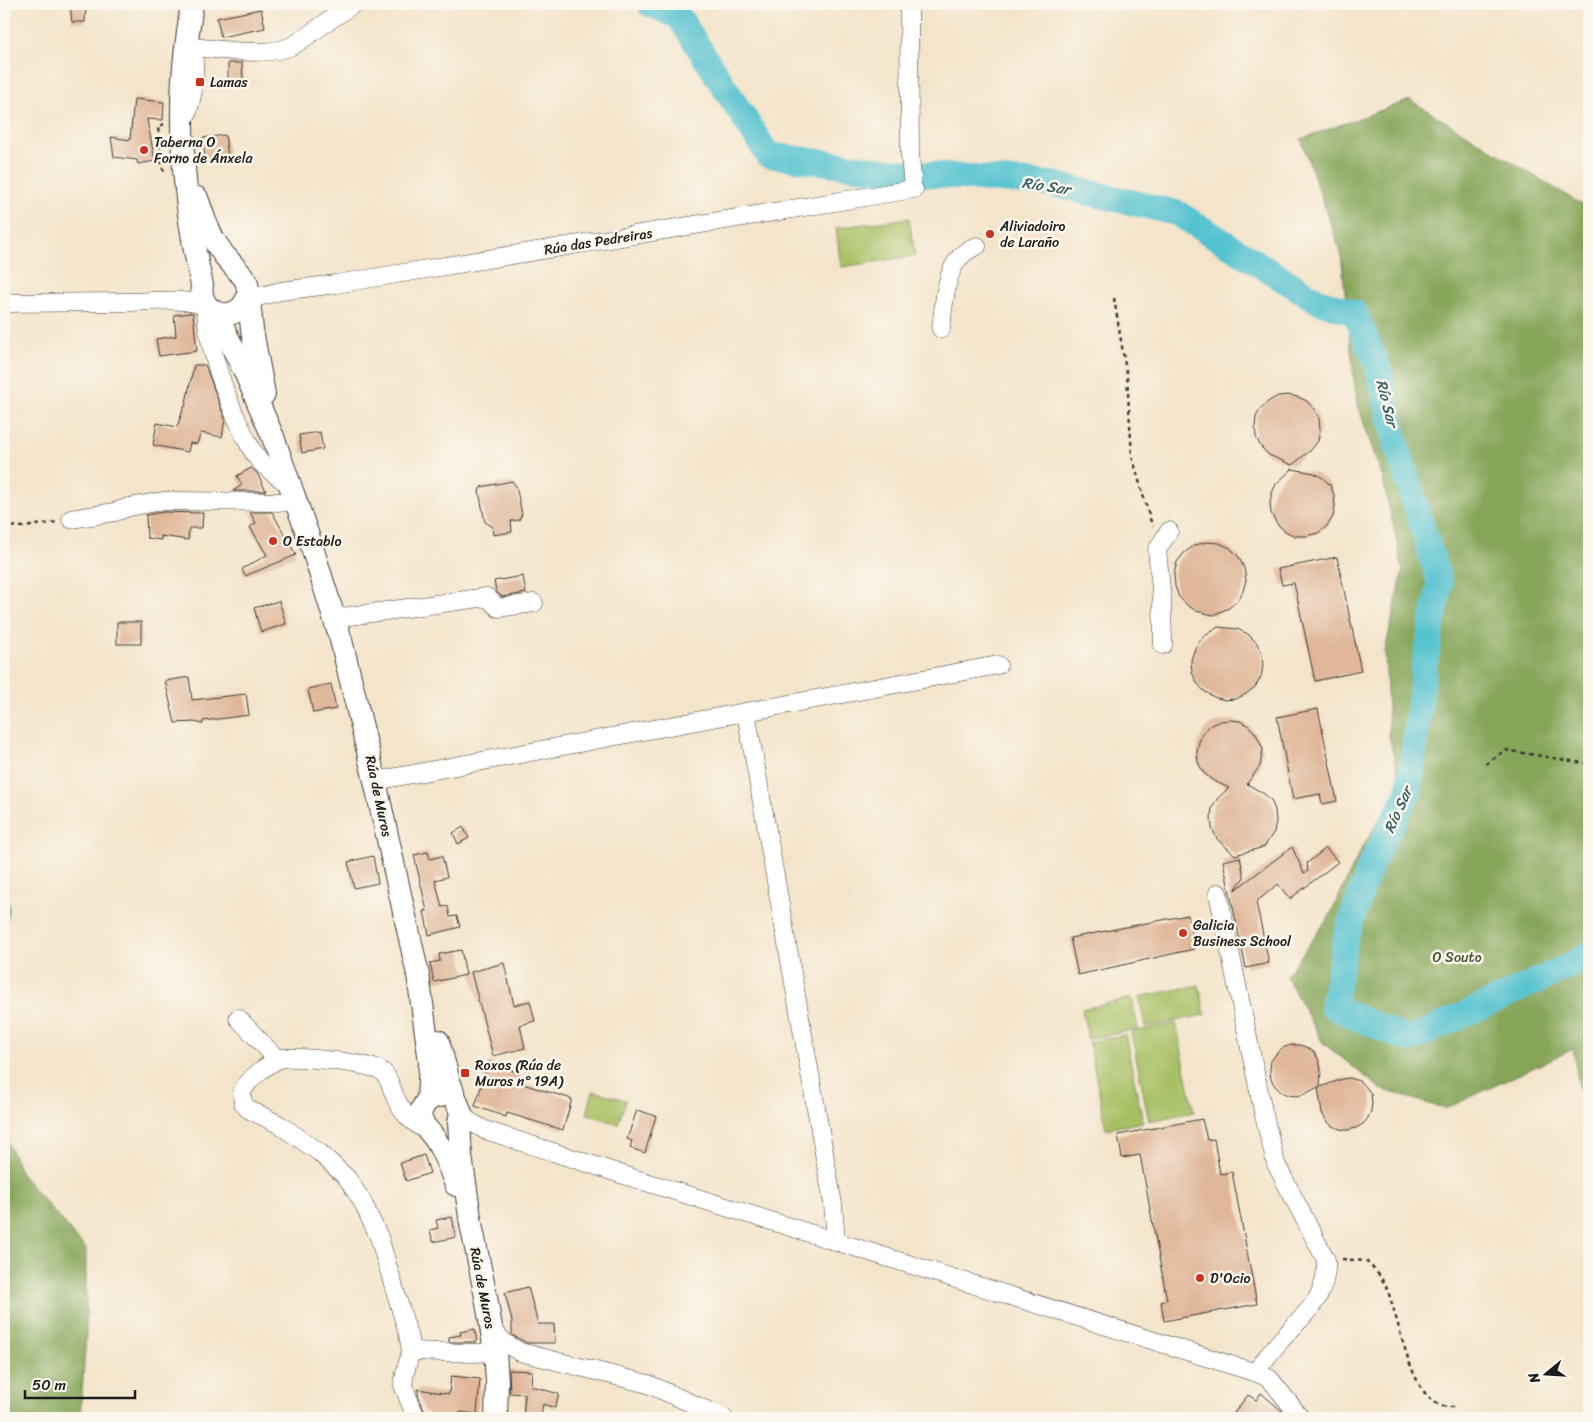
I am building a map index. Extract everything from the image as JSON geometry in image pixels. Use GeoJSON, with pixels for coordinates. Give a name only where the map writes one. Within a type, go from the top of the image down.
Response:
{"type":"FeatureCollection","features":[{"type":"Feature","properties":{"kind":"main road"},"geometry":{"type":"LineString","coordinates":[[190,31],[177,132],[177,174],[186,198],[203,294],[244,370],[273,437]]}},
{"type":"Feature","properties":{"kind":"main road"},"geometry":{"type":"LineString","coordinates":[[177,132],[208,228],[246,295],[273,437]]}},
{"type":"Feature","properties":{"kind":"main road"},"geometry":{"type":"LineString","coordinates":[[203,294],[210,272],[218,268],[229,267],[246,295]]}},
{"type":"Feature","properties":{"kind":"main road"},"geometry":{"type":"LineString","coordinates":[[203,294],[227,314],[246,295]]}},
{"type":"Feature","properties":{"kind":"main road","name":"Rúa de Muros"},"geometry":{"type":"LineString","coordinates":[[273,437],[335,618],[376,781],[418,975],[430,1062],[427,1101]]}},
{"type":"Feature","properties":{"kind":"main road","name":"Rúa de Muros"},"geometry":{"type":"LineString","coordinates":[[418,975],[449,1081],[451,1123],[461,1156],[471,1224],[492,1328],[498,1382],[496,1418]]}},
{"type":"Feature","properties":{"kind":"main road","name":"Rúa de Muros"},"geometry":{"type":"LineString","coordinates":[[451,1123],[424,1127],[421,1117],[422,1108],[427,1101],[436,1096],[445,1096],[451,1099],[451,1123],[441,1149],[471,1224]]}},
{"type":"Feature","properties":{"kind":"street"},"geometry":{"type":"LineString","coordinates":[[190,31],[247,51],[285,50],[353,4]]}},
{"type":"Feature","properties":{"kind":"street","name":"Rúa das Pedreiras"},"geometry":{"type":"LineString","coordinates":[[246,295],[336,284],[914,183],[910,158],[909,4]]}},
{"type":"Feature","properties":{"kind":"street"},"geometry":{"type":"LineString","coordinates":[[941,329],[952,268],[958,257],[978,246]]}},
{"type":"Feature","properties":{"kind":"street","name":"Rúa das Pedreiras"},"geometry":{"type":"LineString","coordinates":[[246,295],[268,287],[281,290]]}},
{"type":"Feature","properties":{"kind":"street"},"geometry":{"type":"LineString","coordinates":[[4,303],[132,302],[175,300],[203,294],[216,366],[239,424],[257,458],[293,493]]}},
{"type":"Feature","properties":{"kind":"street"},"geometry":{"type":"LineString","coordinates":[[71,519],[115,512],[129,507],[163,501],[293,493]]}},
{"type":"Feature","properties":{"kind":"street"},"geometry":{"type":"LineString","coordinates":[[1163,645],[1162,599],[1157,550],[1165,537]]}},
{"type":"Feature","properties":{"kind":"street"},"geometry":{"type":"LineString","coordinates":[[335,618],[487,596],[498,608],[534,602]]}},
{"type":"Feature","properties":{"kind":"street"},"geometry":{"type":"LineString","coordinates":[[376,781],[998,665]]}},
{"type":"Feature","properties":{"kind":"street"},"geometry":{"type":"LineString","coordinates":[[746,712],[833,1204],[836,1242]]}},
{"type":"Feature","properties":{"kind":"street"},"geometry":{"type":"LineString","coordinates":[[1218,893],[1276,1164],[1326,1260],[1326,1276],[1317,1300],[1255,1372]]}},
{"type":"Feature","properties":{"kind":"street"},"geometry":{"type":"LineString","coordinates":[[238,1018],[278,1059],[255,1076],[248,1084],[242,1092],[243,1103],[253,1113],[280,1125],[319,1152],[338,1168],[362,1201],[379,1238],[405,1323],[411,1351],[403,1385],[416,1418]]}},
{"type":"Feature","properties":{"kind":"street","name":"Rúa de Muros"},"geometry":{"type":"LineString","coordinates":[[278,1059],[288,1057],[373,1067],[382,1071],[406,1116],[415,1124],[451,1123]]}},
{"type":"Feature","properties":{"kind":"street","name":"Rúa de Muros"},"geometry":{"type":"LineString","coordinates":[[390,1084],[410,1100],[427,1101]]}},
{"type":"Feature","properties":{"kind":"street"},"geometry":{"type":"LineString","coordinates":[[451,1123],[485,1130],[836,1242],[1255,1372],[1270,1379],[1302,1418]]}},
{"type":"Feature","properties":{"kind":"street"},"geometry":{"type":"LineString","coordinates":[[492,1328],[505,1343],[520,1352],[648,1384],[724,1418]]}},
{"type":"Feature","properties":{"kind":"street"},"geometry":{"type":"LineString","coordinates":[[411,1351],[472,1354],[496,1359],[520,1352]]}},
{"type":"Feature","properties":{"kind":"path"},"geometry":{"type":"LineString","coordinates":[[177,132],[158,127],[162,168],[177,174]]}},
{"type":"Feature","properties":{"kind":"path"},"geometry":{"type":"LineString","coordinates":[[1114,298],[1127,377],[1132,456],[1150,519],[1165,537]]}},
{"type":"Feature","properties":{"kind":"path"},"geometry":{"type":"LineString","coordinates":[[4,526],[24,527],[71,519]]}},
{"type":"Feature","properties":{"kind":"path"},"geometry":{"type":"LineString","coordinates":[[1486,764],[1505,750],[1589,764]]}},
{"type":"Feature","properties":{"kind":"path"},"geometry":{"type":"LineString","coordinates":[[1326,1260],[1366,1261],[1384,1282],[1411,1367],[1427,1397],[1440,1406],[1449,1408],[1457,1406]]}},
{"type":"Feature","properties":{"kind":"green space","name":"O Souto"},"geometry":{"type":"Polygon","coordinates":[[[1410,100],[1589,209],[1589,1152],[1573,1049],[1445,1109],[1381,1089],[1323,1043],[1286,976],[1329,917],[1362,848],[1401,785],[1389,736],[1385,651],[1403,570],[1382,476],[1356,398],[1341,254],[1301,139],[1410,100]]]}},
{"type":"Feature","properties":{"kind":"green space"},"geometry":{"type":"Polygon","coordinates":[[[909,218],[915,256],[841,267],[836,228],[909,218]]]}},
{"type":"Feature","properties":{"kind":"green space"},"geometry":{"type":"Polygon","coordinates":[[[4,815],[9,911],[4,933],[4,815]]]}},
{"type":"Feature","properties":{"kind":"green space"},"geometry":{"type":"Polygon","coordinates":[[[1199,985],[1205,1015],[1145,1027],[1139,997],[1199,985]]]}},
{"type":"Feature","properties":{"kind":"green space"},"geometry":{"type":"Polygon","coordinates":[[[1132,998],[1138,1029],[1088,1039],[1082,1009],[1132,998]]]}},
{"type":"Feature","properties":{"kind":"green space"},"geometry":{"type":"Polygon","coordinates":[[[1176,1023],[1194,1112],[1149,1121],[1131,1032],[1176,1023]]]}},
{"type":"Feature","properties":{"kind":"green space"},"geometry":{"type":"Polygon","coordinates":[[[1125,1035],[1143,1122],[1106,1129],[1089,1042],[1125,1035]]]}},
{"type":"Feature","properties":{"kind":"green space"},"geometry":{"type":"Polygon","coordinates":[[[593,1091],[626,1100],[618,1124],[587,1114],[593,1091]]]}},
{"type":"Feature","properties":{"kind":"green space"},"geometry":{"type":"Polygon","coordinates":[[[4,1134],[22,1175],[86,1249],[86,1337],[80,1418],[4,1418],[4,1134]]]}},
{"type":"Feature","properties":{"kind":"building"},"geometry":{"type":"Polygon","coordinates":[[[70,4],[86,4],[85,22],[72,22],[70,4]]]}},
{"type":"Feature","properties":{"kind":"building"},"geometry":{"type":"Polygon","coordinates":[[[261,9],[265,28],[221,37],[217,18],[261,9]]]}},
{"type":"Feature","properties":{"kind":"building"},"geometry":{"type":"Polygon","coordinates":[[[228,63],[242,63],[243,80],[228,81],[228,63]]]}},
{"type":"Feature","properties":{"kind":"building"},"geometry":{"type":"Polygon","coordinates":[[[134,99],[164,102],[163,120],[147,119],[155,161],[138,164],[137,160],[114,157],[111,137],[130,140],[134,99]]]}},
{"type":"Feature","properties":{"kind":"building"},"geometry":{"type":"Polygon","coordinates":[[[225,135],[228,156],[206,160],[202,138],[225,135]]]}},
{"type":"Feature","properties":{"kind":"building"},"geometry":{"type":"Polygon","coordinates":[[[193,314],[197,351],[159,356],[156,339],[176,336],[174,315],[193,314]]]}},
{"type":"Feature","properties":{"kind":"building"},"geometry":{"type":"Polygon","coordinates":[[[194,365],[205,365],[225,419],[222,437],[201,433],[197,444],[190,443],[188,452],[153,445],[157,423],[177,427],[185,407],[194,365]]]}},
{"type":"Feature","properties":{"kind":"building"},"geometry":{"type":"Polygon","coordinates":[[[1288,395],[1307,401],[1319,418],[1320,430],[1318,441],[1311,450],[1292,465],[1269,455],[1261,447],[1256,437],[1255,427],[1256,417],[1261,408],[1278,396],[1288,395]]]}},
{"type":"Feature","properties":{"kind":"building"},"geometry":{"type":"Polygon","coordinates":[[[320,432],[323,449],[302,453],[299,435],[320,432]]]}},
{"type":"Feature","properties":{"kind":"building"},"geometry":{"type":"Polygon","coordinates":[[[251,468],[257,473],[266,491],[233,491],[242,485],[237,476],[251,468]]]}},
{"type":"Feature","properties":{"kind":"building"},"geometry":{"type":"Polygon","coordinates":[[[1292,469],[1314,473],[1330,485],[1334,495],[1333,517],[1327,526],[1318,533],[1295,536],[1277,524],[1271,513],[1270,503],[1276,484],[1292,469]]]}},
{"type":"Feature","properties":{"kind":"building"},"geometry":{"type":"Polygon","coordinates":[[[512,481],[516,486],[522,514],[519,520],[511,521],[512,532],[493,535],[492,526],[485,522],[479,491],[481,487],[512,481]]]}},
{"type":"Feature","properties":{"kind":"building"},"geometry":{"type":"Polygon","coordinates":[[[164,512],[203,513],[202,528],[189,528],[188,540],[161,536],[161,540],[147,538],[146,515],[164,512]]]}},
{"type":"Feature","properties":{"kind":"building","name":"O Establo"},"geometry":{"type":"Polygon","coordinates":[[[250,512],[272,512],[296,555],[245,576],[242,569],[267,555],[250,527],[256,523],[250,512]]]}},
{"type":"Feature","properties":{"kind":"building"},"geometry":{"type":"Polygon","coordinates":[[[1207,542],[1219,543],[1230,548],[1239,557],[1244,568],[1246,580],[1243,591],[1237,601],[1229,608],[1213,615],[1196,611],[1179,597],[1175,586],[1174,574],[1177,562],[1185,552],[1195,545],[1207,542]]]}},
{"type":"Feature","properties":{"kind":"building"},"geometry":{"type":"Polygon","coordinates":[[[1337,557],[1361,671],[1315,681],[1294,583],[1282,585],[1278,569],[1337,557]]]}},
{"type":"Feature","properties":{"kind":"building"},"geometry":{"type":"Polygon","coordinates":[[[523,576],[526,593],[502,597],[496,591],[494,581],[523,576]]]}},
{"type":"Feature","properties":{"kind":"building"},"geometry":{"type":"Polygon","coordinates":[[[279,601],[286,624],[261,632],[254,608],[279,601]]]}},
{"type":"Feature","properties":{"kind":"building"},"geometry":{"type":"Polygon","coordinates":[[[117,622],[141,622],[141,644],[117,644],[117,622]]]}},
{"type":"Feature","properties":{"kind":"building"},"geometry":{"type":"Polygon","coordinates":[[[1218,627],[1237,629],[1248,634],[1257,643],[1262,655],[1261,677],[1255,687],[1236,699],[1225,700],[1214,697],[1204,691],[1197,683],[1192,672],[1191,660],[1195,648],[1202,638],[1218,627]]]}},
{"type":"Feature","properties":{"kind":"building"},"geometry":{"type":"Polygon","coordinates":[[[189,677],[192,700],[246,694],[249,715],[203,721],[203,724],[194,722],[175,723],[165,681],[189,677]]]}},
{"type":"Feature","properties":{"kind":"building"},"geometry":{"type":"Polygon","coordinates":[[[331,684],[336,709],[313,713],[308,689],[331,684]]]}},
{"type":"Feature","properties":{"kind":"building"},"geometry":{"type":"Polygon","coordinates":[[[1318,709],[1337,801],[1322,804],[1320,794],[1293,799],[1277,717],[1318,709]]]}},
{"type":"Feature","properties":{"kind":"building"},"geometry":{"type":"Polygon","coordinates":[[[1220,721],[1240,721],[1249,726],[1256,734],[1263,749],[1260,766],[1247,784],[1271,800],[1275,810],[1276,821],[1274,832],[1264,847],[1235,855],[1217,839],[1212,828],[1211,818],[1212,808],[1217,799],[1229,788],[1212,780],[1203,772],[1198,762],[1197,752],[1203,732],[1211,725],[1220,721]]]}},
{"type":"Feature","properties":{"kind":"building"},"geometry":{"type":"Polygon","coordinates":[[[463,827],[469,838],[458,844],[453,833],[463,827]]]}},
{"type":"Feature","properties":{"kind":"building"},"geometry":{"type":"Polygon","coordinates":[[[1292,847],[1304,873],[1308,871],[1307,863],[1326,848],[1338,862],[1290,899],[1278,884],[1256,902],[1269,963],[1246,968],[1223,861],[1240,857],[1244,877],[1235,890],[1292,847]]]}},
{"type":"Feature","properties":{"kind":"building"},"geometry":{"type":"Polygon","coordinates":[[[428,852],[430,859],[442,856],[447,877],[435,880],[442,907],[448,906],[450,917],[457,916],[460,927],[429,935],[424,911],[427,911],[414,855],[428,852]]]}},
{"type":"Feature","properties":{"kind":"building"},"geometry":{"type":"Polygon","coordinates":[[[373,856],[378,883],[354,888],[348,862],[373,856]]]}},
{"type":"Feature","properties":{"kind":"building"},"geometry":{"type":"Polygon","coordinates":[[[1188,915],[1194,949],[1078,975],[1070,938],[1188,915]]]}},
{"type":"Feature","properties":{"kind":"building"},"geometry":{"type":"Polygon","coordinates":[[[461,950],[466,975],[434,982],[430,963],[440,961],[439,954],[461,950]]]}},
{"type":"Feature","properties":{"kind":"building"},"geometry":{"type":"Polygon","coordinates":[[[504,963],[514,1005],[530,1001],[535,1021],[520,1025],[525,1048],[493,1056],[471,972],[504,963]]]}},
{"type":"Feature","properties":{"kind":"building"},"geometry":{"type":"Polygon","coordinates":[[[1300,1045],[1315,1053],[1321,1069],[1320,1086],[1297,1096],[1281,1092],[1271,1079],[1271,1061],[1282,1048],[1300,1045]]]}},
{"type":"Feature","properties":{"kind":"building"},"geometry":{"type":"Polygon","coordinates":[[[489,1062],[519,1073],[516,1082],[572,1099],[563,1130],[507,1113],[506,1117],[475,1106],[489,1062]]]}},
{"type":"Feature","properties":{"kind":"building"},"geometry":{"type":"Polygon","coordinates":[[[1350,1078],[1359,1081],[1366,1087],[1371,1094],[1372,1103],[1368,1118],[1363,1124],[1348,1130],[1332,1126],[1326,1120],[1322,1113],[1318,1088],[1350,1078]]]}},
{"type":"Feature","properties":{"kind":"building"},"geometry":{"type":"Polygon","coordinates":[[[637,1110],[656,1116],[645,1153],[630,1148],[632,1141],[627,1139],[637,1110]]]}},
{"type":"Feature","properties":{"kind":"building"},"geometry":{"type":"Polygon","coordinates":[[[1202,1119],[1207,1140],[1214,1139],[1220,1174],[1232,1172],[1257,1304],[1164,1321],[1161,1302],[1167,1300],[1140,1155],[1122,1158],[1118,1135],[1202,1119]]]}},
{"type":"Feature","properties":{"kind":"building"},"geometry":{"type":"Polygon","coordinates":[[[424,1155],[430,1173],[406,1181],[400,1163],[424,1155]]]}},
{"type":"Feature","properties":{"kind":"building"},"geometry":{"type":"Polygon","coordinates":[[[452,1217],[456,1237],[433,1242],[430,1230],[438,1228],[436,1220],[452,1217]]]}},
{"type":"Feature","properties":{"kind":"building"},"geometry":{"type":"Polygon","coordinates":[[[528,1287],[538,1324],[554,1324],[555,1343],[527,1343],[512,1335],[512,1321],[505,1293],[528,1287]]]}},
{"type":"Feature","properties":{"kind":"building"},"geometry":{"type":"Polygon","coordinates":[[[475,1329],[477,1342],[449,1342],[449,1337],[461,1335],[460,1332],[475,1329]]]}},
{"type":"Feature","properties":{"kind":"building"},"geometry":{"type":"Polygon","coordinates":[[[509,1370],[532,1371],[531,1386],[559,1394],[555,1408],[543,1404],[541,1418],[523,1418],[525,1394],[510,1393],[509,1370]]]}},
{"type":"Feature","properties":{"kind":"building"},"geometry":{"type":"Polygon","coordinates":[[[451,1376],[480,1379],[477,1414],[460,1412],[460,1418],[426,1418],[428,1412],[424,1411],[418,1389],[449,1394],[451,1376]]]}},
{"type":"Feature","properties":{"kind":"building"},"geometry":{"type":"Polygon","coordinates":[[[1261,1393],[1282,1411],[1277,1418],[1230,1418],[1248,1395],[1256,1400],[1261,1393]]]}},
{"type":"Feature","properties":{"kind":"waterway","name":"Río Sar"},"geometry":{"type":"LineString","coordinates":[[650,4],[679,17],[768,155],[887,171],[1052,184],[1177,213],[1318,301],[1355,313],[1378,367],[1398,450],[1440,583],[1424,668],[1409,791],[1371,864],[1346,936],[1333,1007],[1409,1040],[1563,969],[1589,955]]}},
{"type":"Feature","properties":{"kind":"place","name":"Lamas"},"geometry":{"type":"Point","coordinates":[200,82]}},
{"type":"Feature","properties":{"kind":"place","name":"Taberna O Forno de Ánxela"},"geometry":{"type":"Point","coordinates":[144,150]}},
{"type":"Feature","properties":{"kind":"place","name":"Aliviadoiro de Laraño"},"geometry":{"type":"Point","coordinates":[990,234]}},
{"type":"Feature","properties":{"kind":"place","name":"O Establo"},"geometry":{"type":"Point","coordinates":[273,541]}},
{"type":"Feature","properties":{"kind":"place","name":"Galicia Business School"},"geometry":{"type":"Point","coordinates":[1183,933]}},
{"type":"Feature","properties":{"kind":"place","name":"Roxos (Rúa de Muros n° 19A)"},"geometry":{"type":"Point","coordinates":[465,1073]}},
{"type":"Feature","properties":{"kind":"place","name":"D'Ocio"},"geometry":{"type":"Point","coordinates":[1200,1278]}}]}
